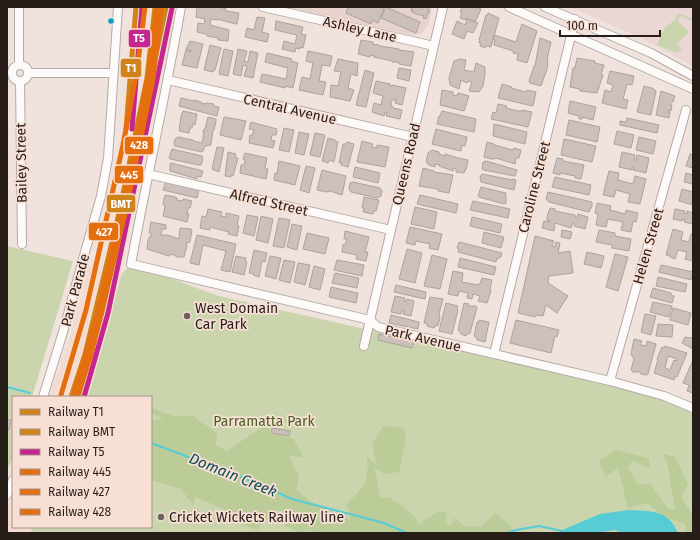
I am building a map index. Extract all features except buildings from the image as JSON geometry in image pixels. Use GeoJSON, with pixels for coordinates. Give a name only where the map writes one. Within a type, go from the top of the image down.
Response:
{"type":"FeatureCollection","features":[{"type":"Feature","properties":{"kind":"street"},"geometry":{"type":"LineString","coordinates":[[19,7],[19,65]]}},
{"type":"Feature","properties":{"kind":"street","name":"Park Parade"},"geometry":{"type":"LineString","coordinates":[[43,396],[101,196],[108,158],[118,7]]}},
{"type":"Feature","properties":{"kind":"street"},"geometry":{"type":"LineString","coordinates":[[148,174],[168,80],[181,7]]}},
{"type":"Feature","properties":{"kind":"street","name":"Ashley Lane"},"geometry":{"type":"LineString","coordinates":[[263,7],[434,46]]}},
{"type":"Feature","properties":{"kind":"street","name":"Queens Road"},"geometry":{"type":"LineString","coordinates":[[364,346],[443,7]]}},
{"type":"Feature","properties":{"kind":"street"},"geometry":{"type":"LineString","coordinates":[[509,7],[693,90]]}},
{"type":"Feature","properties":{"kind":"street"},"geometry":{"type":"LineString","coordinates":[[545,7],[651,52],[693,76]]}},
{"type":"Feature","properties":{"kind":"street","name":"Caroline Street"},"geometry":{"type":"LineString","coordinates":[[494,354],[575,19]]}},
{"type":"Feature","properties":{"kind":"street"},"geometry":{"type":"LineString","coordinates":[[19,65],[27,68],[29,73]]}},
{"type":"Feature","properties":{"kind":"street"},"geometry":{"type":"LineString","coordinates":[[19,65],[10,73],[15,79],[20,81],[27,78],[29,73]]}},
{"type":"Feature","properties":{"kind":"street"},"geometry":{"type":"LineString","coordinates":[[29,73],[113,73]]}},
{"type":"Feature","properties":{"kind":"street","name":"Central Avenue"},"geometry":{"type":"LineString","coordinates":[[168,80],[413,137]]}},
{"type":"Feature","properties":{"kind":"street","name":"Bailey Street"},"geometry":{"type":"LineString","coordinates":[[20,81],[22,244]]}},
{"type":"Feature","properties":{"kind":"street","name":"Helen Street"},"geometry":{"type":"LineString","coordinates":[[610,381],[686,110]]}},
{"type":"Feature","properties":{"kind":"street","name":"Park Avenue"},"geometry":{"type":"LineString","coordinates":[[148,174],[131,264],[370,320],[378,327],[610,381],[664,396],[693,408]]}},
{"type":"Feature","properties":{"kind":"street","name":"Alfred Street"},"geometry":{"type":"LineString","coordinates":[[148,174],[391,230]]}},
{"type":"Feature","properties":{"kind":"street"},"geometry":{"type":"LineString","coordinates":[[7,495],[12,482]]}},
{"type":"Feature","properties":{"kind":"shaded area"},"geometry":{"type":"Polygon","coordinates":[[[285,7],[432,7],[429,23],[424,31],[421,34],[411,35],[285,7]]]}},
{"type":"Feature","properties":{"kind":"shaded area"},"geometry":{"type":"Polygon","coordinates":[[[570,7],[693,7],[693,66],[643,39],[570,7]]]}},
{"type":"Feature","properties":{"kind":"shaded area"},"geometry":{"type":"Polygon","coordinates":[[[89,266],[122,274],[84,396],[49,396],[71,334],[89,266]]]}},
{"type":"Feature","properties":{"kind":"shaded area"},"geometry":{"type":"Polygon","coordinates":[[[12,497],[12,528],[32,528],[30,533],[7,533],[7,509],[12,497]]]}},
{"type":"Feature","properties":{"kind":"green space"},"geometry":{"type":"Polygon","coordinates":[[[678,13],[693,19],[693,21],[680,16],[678,21],[689,32],[677,44],[682,50],[676,53],[657,45],[664,29],[674,21],[678,13]]]}},
{"type":"Feature","properties":{"kind":"green space"},"geometry":{"type":"Polygon","coordinates":[[[7,246],[73,261],[32,396],[12,396],[12,460],[7,469],[7,246]]]}},
{"type":"Feature","properties":{"kind":"green space","name":"Parramatta Park"},"geometry":{"type":"Polygon","coordinates":[[[131,264],[219,296],[652,394],[693,413],[693,533],[30,533],[32,528],[152,528],[152,396],[84,396],[122,274],[131,264]]]}},
{"type":"Feature","properties":{"kind":"green space"},"geometry":{"type":"Polygon","coordinates":[[[152,409],[173,416],[193,416],[218,434],[215,445],[227,451],[262,427],[268,426],[270,434],[293,438],[304,458],[288,455],[299,476],[296,490],[312,502],[349,519],[351,516],[346,505],[358,493],[364,484],[367,473],[367,456],[376,465],[372,444],[383,426],[403,427],[406,438],[399,472],[384,474],[374,467],[380,497],[390,498],[404,507],[416,518],[419,525],[438,511],[447,513],[445,521],[450,527],[454,518],[466,527],[482,526],[495,513],[510,525],[513,533],[336,533],[334,531],[324,533],[306,529],[304,530],[306,533],[295,533],[297,531],[285,526],[283,511],[275,510],[275,520],[264,520],[257,530],[231,520],[224,509],[195,497],[193,505],[181,489],[152,480],[152,421],[164,419],[152,413],[152,409]]]}},
{"type":"Feature","properties":{"kind":"green space"},"geometry":{"type":"Polygon","coordinates":[[[615,450],[649,458],[650,468],[632,461],[628,468],[638,484],[650,484],[668,509],[675,510],[668,467],[663,454],[675,457],[688,484],[681,497],[693,516],[693,533],[685,533],[685,524],[664,517],[647,503],[628,508],[618,468],[606,477],[599,461],[615,450]]]}},
{"type":"Feature","properties":{"kind":"water"},"geometry":{"type":"Polygon","coordinates":[[[628,510],[651,511],[664,515],[674,525],[678,533],[623,533],[615,530],[594,533],[559,533],[560,531],[600,514],[628,510]]]}},
{"type":"Feature","properties":{"kind":"waterway","name":"Domain Creek"},"geometry":{"type":"LineString","coordinates":[[7,387],[30,393]]}},
{"type":"Feature","properties":{"kind":"waterway","name":"Domain Creek"},"geometry":{"type":"LineString","coordinates":[[152,443],[237,475],[292,499],[384,523],[407,533]]}},
{"type":"Feature","properties":{"kind":"waterway","name":"Domain Creek"},"geometry":{"type":"LineString","coordinates":[[507,533],[539,526],[562,531]]}},
{"type":"Feature","properties":{"kind":"rail line","name":"T1"},"geometry":{"type":"LineString","coordinates":[[126,129],[136,7]]}},
{"type":"Feature","properties":{"kind":"rail line","name":"T5"},"geometry":{"type":"LineString","coordinates":[[132,129],[142,7]]}},
{"type":"Feature","properties":{"kind":"rail line","name":"427"},"geometry":{"type":"LineString","coordinates":[[61,395],[86,310],[123,145],[137,70],[145,7]]}},
{"type":"Feature","properties":{"kind":"rail line","name":"BMT"},"geometry":{"type":"LineString","coordinates":[[71,396],[85,354],[119,213],[147,78],[155,7]]}},
{"type":"Feature","properties":{"kind":"rail line","name":"T1"},"geometry":{"type":"LineString","coordinates":[[78,396],[102,312],[166,7]]}},
{"type":"Feature","properties":{"kind":"rail line","name":"445"},"geometry":{"type":"LineString","coordinates":[[73,396],[98,313],[135,147],[149,72],[157,8]]}},
{"type":"Feature","properties":{"kind":"rail line","name":"428"},"geometry":{"type":"LineString","coordinates":[[77,396],[91,355],[125,214],[153,79],[161,8]]}},
{"type":"Feature","properties":{"kind":"rail line","name":"T5"},"geometry":{"type":"LineString","coordinates":[[84,396],[108,313],[172,8]]}},
{"type":"Feature","properties":{"kind":"place","name":"West Domain Car Park"},"geometry":{"type":"Point","coordinates":[187,316]}},
{"type":"Feature","properties":{"kind":"place","name":"Cricket Wickets Railway line"},"geometry":{"type":"Point","coordinates":[161,517]}}]}
